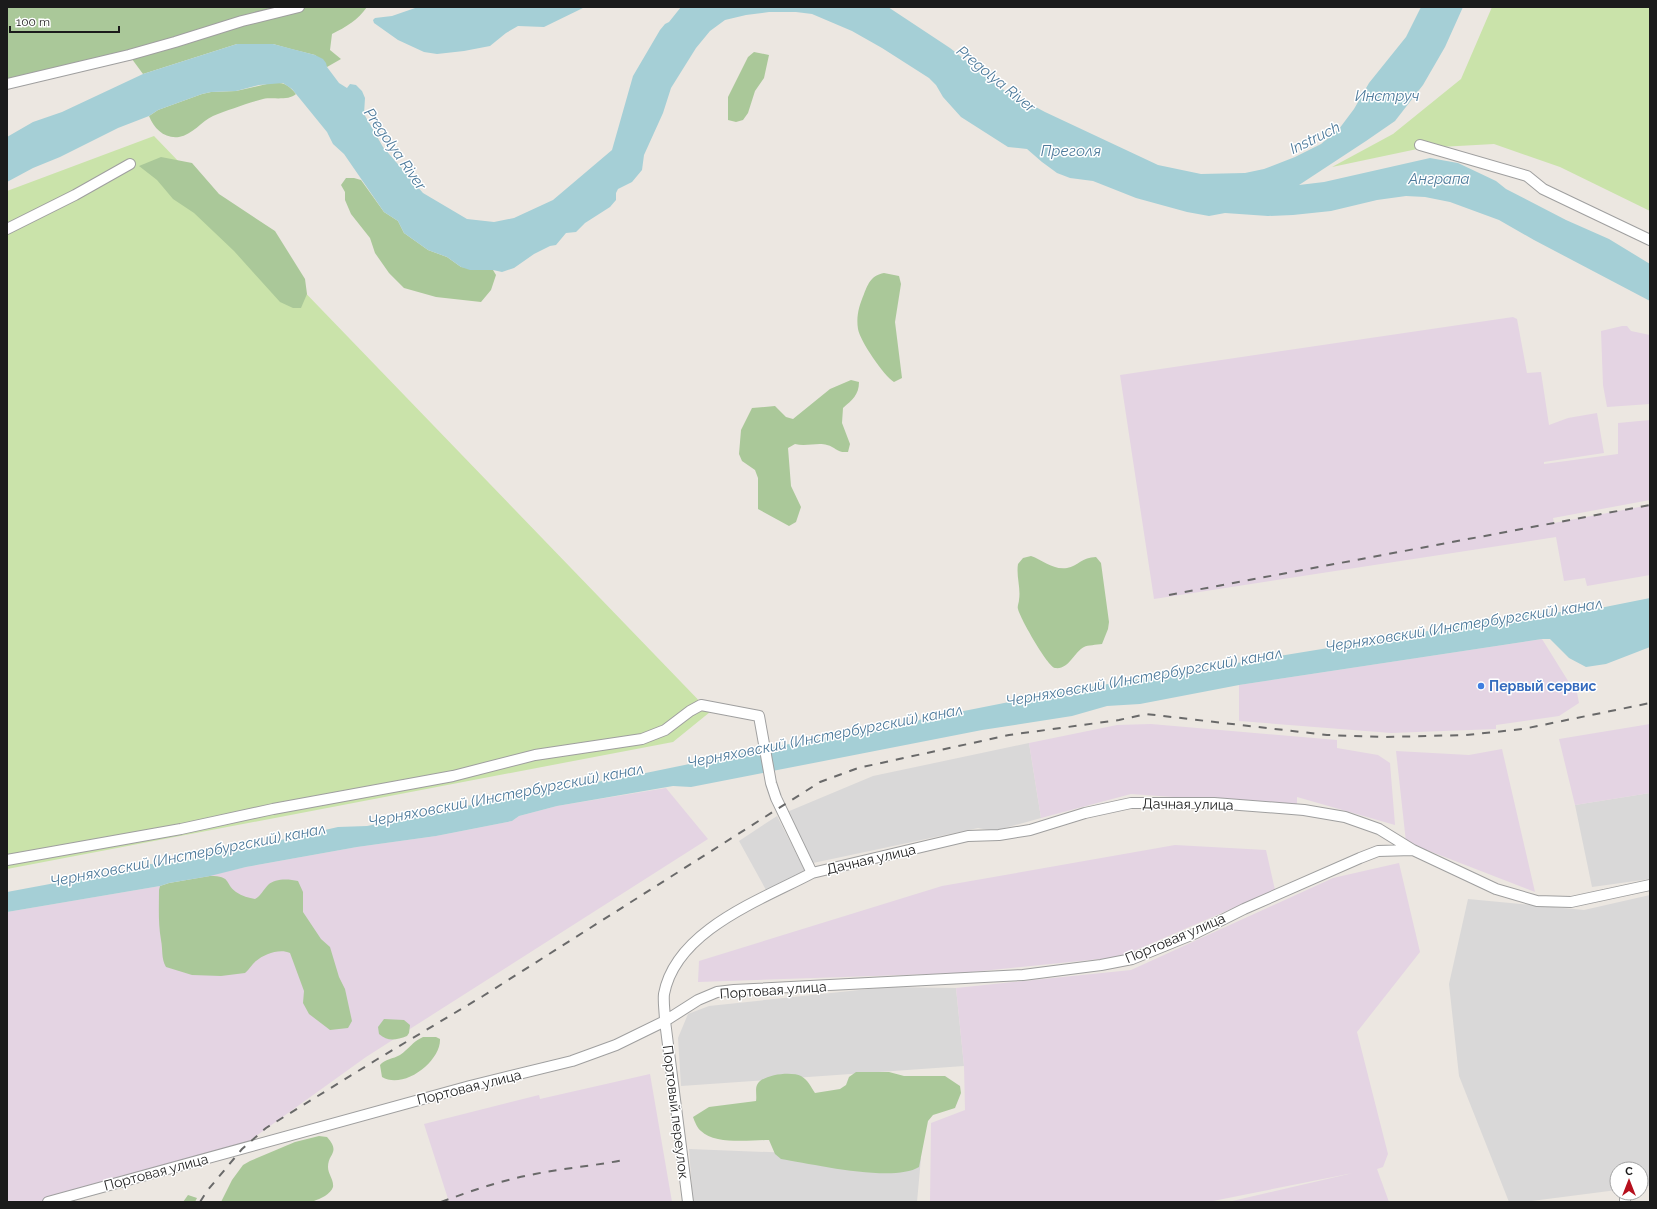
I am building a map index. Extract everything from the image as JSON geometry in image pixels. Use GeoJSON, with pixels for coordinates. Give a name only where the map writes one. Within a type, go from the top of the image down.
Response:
{"type":"FeatureCollection","features":[{"type":"Feature","properties":{"kind":"street"},"geometry":{"type":"LineString","coordinates":[[7,84],[129,55],[242,21],[299,7]]}},
{"type":"Feature","properties":{"kind":"street"},"geometry":{"type":"LineString","coordinates":[[1420,145],[1527,176],[1543,189],[1650,240]]}},
{"type":"Feature","properties":{"kind":"street"},"geometry":{"type":"LineString","coordinates":[[7,229],[75,195],[130,164]]}},
{"type":"Feature","properties":{"kind":"street","name":"Дачная улица"},"geometry":{"type":"LineString","coordinates":[[7,860],[181,829],[273,809],[452,776],[535,755],[642,739],[665,730],[690,711],[701,705],[760,716],[771,783],[779,808],[812,873],[968,836],[999,835],[1030,830],[1085,813],[1131,803],[1214,803],[1304,810],[1345,817],[1379,829],[1413,850],[1496,889],[1537,901],[1571,902],[1650,886]]}},
{"type":"Feature","properties":{"kind":"street","name":"Портовая улица"},"geometry":{"type":"LineString","coordinates":[[48,1202],[470,1086],[572,1061],[616,1045],[665,1021],[698,1000],[717,992],[728,990],[1023,975],[1101,965],[1132,959],[1196,933],[1244,908],[1378,851],[1413,850]]}},
{"type":"Feature","properties":{"kind":"street","name":"Портовый переулок"},"geometry":{"type":"LineString","coordinates":[[688,1202],[665,1021],[664,995],[668,980],[675,965],[696,939],[730,915],[812,873]]}},
{"type":"Feature","properties":{"kind":"shaded area"},"geometry":{"type":"Polygon","coordinates":[[[1513,317],[1517,319],[1527,373],[1541,372],[1549,425],[1568,418],[1597,413],[1604,453],[1544,462],[1544,464],[1618,454],[1618,423],[1650,420],[1650,500],[1553,518],[1554,523],[1650,505],[1650,575],[1587,586],[1585,578],[1564,581],[1556,537],[1154,599],[1120,375],[1513,317]]]}},
{"type":"Feature","properties":{"kind":"shaded area"},"geometry":{"type":"Polygon","coordinates":[[[1627,326],[1631,331],[1650,335],[1650,404],[1607,407],[1603,385],[1601,331],[1627,326]]]}},
{"type":"Feature","properties":{"kind":"shaded area"},"geometry":{"type":"Polygon","coordinates":[[[1542,639],[1570,684],[1575,682],[1579,703],[1559,716],[1496,725],[1496,729],[1391,733],[1239,721],[1239,685],[1542,639]]]}},
{"type":"Feature","properties":{"kind":"shaded area"},"geometry":{"type":"Polygon","coordinates":[[[1151,724],[1337,740],[1337,748],[1378,755],[1390,763],[1395,825],[1297,797],[1297,804],[1285,805],[1131,794],[1041,818],[1029,743],[1117,725],[1151,724]]]}},
{"type":"Feature","properties":{"kind":"shaded area"},"geometry":{"type":"Polygon","coordinates":[[[1650,724],[1650,793],[1575,805],[1559,739],[1650,724]]]}},
{"type":"Feature","properties":{"kind":"shaded area"},"geometry":{"type":"Polygon","coordinates":[[[1029,743],[1041,818],[994,831],[978,828],[813,863],[787,812],[873,776],[1029,743]]]}},
{"type":"Feature","properties":{"kind":"shaded area"},"geometry":{"type":"Polygon","coordinates":[[[1502,749],[1535,892],[1406,842],[1396,751],[1469,755],[1502,749]]]}},
{"type":"Feature","properties":{"kind":"shaded area"},"geometry":{"type":"Polygon","coordinates":[[[666,788],[708,839],[366,1057],[249,1141],[39,1202],[7,1202],[7,912],[160,886],[246,867],[357,847],[436,836],[512,821],[519,816],[557,806],[666,788]]]}},
{"type":"Feature","properties":{"kind":"shaded area"},"geometry":{"type":"Polygon","coordinates":[[[1650,793],[1650,879],[1592,887],[1575,805],[1650,793]]]}},
{"type":"Feature","properties":{"kind":"shaded area"},"geometry":{"type":"Polygon","coordinates":[[[777,816],[805,871],[766,890],[739,841],[777,816]]]}},
{"type":"Feature","properties":{"kind":"shaded area"},"geometry":{"type":"Polygon","coordinates":[[[1175,845],[1266,850],[1275,890],[1120,957],[962,973],[698,982],[699,961],[942,886],[1175,845]]]}},
{"type":"Feature","properties":{"kind":"shaded area"},"geometry":{"type":"Polygon","coordinates":[[[1399,863],[1420,952],[1357,1032],[1388,1154],[1383,1167],[1377,1169],[1389,1202],[1228,1202],[1353,1173],[1208,1202],[930,1202],[931,1123],[965,1110],[964,1066],[956,988],[1131,970],[1333,878],[1399,863]]]}},
{"type":"Feature","properties":{"kind":"shaded area"},"geometry":{"type":"Polygon","coordinates":[[[1650,895],[1650,1186],[1649,1161],[1609,1161],[1609,1191],[1524,1202],[1509,1202],[1459,1076],[1449,984],[1468,899],[1584,910],[1650,895]]]}},
{"type":"Feature","properties":{"kind":"shaded area"},"geometry":{"type":"Polygon","coordinates":[[[888,987],[956,988],[964,1066],[681,1086],[678,1038],[688,1014],[709,1006],[888,987]]]}},
{"type":"Feature","properties":{"kind":"shaded area"},"geometry":{"type":"Polygon","coordinates":[[[650,1074],[672,1202],[449,1202],[424,1124],[539,1095],[540,1099],[650,1074]]]}},
{"type":"Feature","properties":{"kind":"shaded area"},"geometry":{"type":"Polygon","coordinates":[[[689,1149],[921,1158],[917,1202],[693,1202],[689,1149]]]}},
{"type":"Feature","properties":{"kind":"green space"},"geometry":{"type":"Polygon","coordinates":[[[7,7],[367,7],[360,16],[351,23],[332,34],[330,50],[341,59],[327,67],[315,55],[273,44],[237,44],[143,74],[129,55],[7,84],[7,7]]]}},
{"type":"Feature","properties":{"kind":"green space"},"geometry":{"type":"Polygon","coordinates":[[[1492,7],[1650,7],[1650,211],[1560,167],[1494,144],[1422,148],[1332,167],[1393,134],[1461,79],[1492,7]]]}},
{"type":"Feature","properties":{"kind":"green space"},"geometry":{"type":"Polygon","coordinates":[[[754,52],[769,55],[764,78],[755,91],[748,113],[743,120],[736,122],[728,120],[728,97],[748,57],[754,52]]]}},
{"type":"Feature","properties":{"kind":"green space"},"geometry":{"type":"Polygon","coordinates":[[[271,83],[285,84],[296,94],[285,98],[267,98],[225,111],[209,118],[193,131],[184,136],[174,137],[165,135],[157,129],[149,116],[158,110],[202,94],[211,92],[236,91],[271,83]]]}},
{"type":"Feature","properties":{"kind":"green space"},"geometry":{"type":"Polygon","coordinates":[[[154,136],[710,712],[673,742],[7,869],[7,191],[154,136]]]}},
{"type":"Feature","properties":{"kind":"green space"},"geometry":{"type":"Polygon","coordinates":[[[161,157],[192,163],[219,194],[275,231],[305,279],[307,294],[301,308],[293,308],[280,302],[234,251],[194,213],[173,199],[157,180],[139,166],[161,157]]]}},
{"type":"Feature","properties":{"kind":"green space"},"geometry":{"type":"Polygon","coordinates":[[[346,178],[361,180],[384,212],[398,221],[404,233],[428,250],[447,257],[461,267],[493,270],[496,275],[491,290],[481,302],[436,297],[404,288],[389,273],[375,253],[370,238],[351,214],[345,200],[345,192],[341,185],[346,178]]]}},
{"type":"Feature","properties":{"kind":"green space"},"geometry":{"type":"Polygon","coordinates":[[[884,273],[899,276],[901,284],[895,322],[902,378],[894,382],[884,373],[863,342],[857,324],[859,307],[867,286],[873,278],[884,273]]]}},
{"type":"Feature","properties":{"kind":"green space"},"geometry":{"type":"Polygon","coordinates":[[[851,380],[859,382],[859,387],[852,400],[843,408],[842,423],[850,444],[848,452],[841,452],[823,444],[795,444],[788,448],[791,486],[801,507],[796,522],[789,526],[758,509],[758,478],[755,470],[742,461],[739,454],[741,430],[752,408],[775,406],[786,417],[793,419],[830,389],[851,380]]]}},
{"type":"Feature","properties":{"kind":"green space"},"geometry":{"type":"Polygon","coordinates":[[[1031,556],[1057,568],[1071,567],[1091,557],[1096,557],[1101,563],[1109,622],[1108,629],[1102,644],[1090,645],[1080,649],[1068,664],[1060,668],[1051,666],[1029,631],[1018,609],[1018,564],[1023,558],[1031,556]]]}},
{"type":"Feature","properties":{"kind":"green space"},"geometry":{"type":"Polygon","coordinates":[[[210,876],[222,877],[236,892],[246,897],[255,899],[268,885],[274,881],[298,881],[303,892],[303,912],[321,939],[330,947],[339,977],[345,989],[352,1021],[348,1028],[330,1030],[309,1014],[303,1003],[304,991],[290,953],[282,951],[272,952],[259,958],[245,973],[221,976],[192,975],[166,967],[164,964],[159,927],[160,886],[210,876]]]}},
{"type":"Feature","properties":{"kind":"green space"},"geometry":{"type":"Polygon","coordinates":[[[384,1019],[404,1020],[410,1025],[409,1033],[407,1036],[396,1039],[382,1037],[379,1034],[378,1027],[384,1019]]]}},
{"type":"Feature","properties":{"kind":"green space"},"geometry":{"type":"Polygon","coordinates":[[[423,1037],[436,1037],[440,1039],[439,1047],[428,1064],[420,1071],[400,1080],[391,1080],[382,1077],[380,1065],[382,1063],[400,1055],[423,1037]]]}},
{"type":"Feature","properties":{"kind":"green space"},"geometry":{"type":"Polygon","coordinates":[[[856,1072],[889,1072],[904,1076],[945,1076],[960,1086],[961,1093],[955,1108],[933,1115],[928,1121],[919,1167],[907,1171],[872,1173],[781,1159],[775,1154],[769,1140],[734,1141],[715,1138],[700,1130],[693,1117],[709,1107],[756,1101],[756,1088],[760,1081],[778,1074],[797,1074],[801,1076],[815,1093],[840,1089],[846,1085],[849,1077],[856,1072]]]}},
{"type":"Feature","properties":{"kind":"green space"},"geometry":{"type":"Polygon","coordinates":[[[319,1136],[327,1137],[333,1146],[333,1153],[328,1167],[333,1182],[333,1187],[332,1190],[325,1196],[305,1203],[221,1202],[232,1180],[243,1165],[295,1142],[319,1136]]]}},
{"type":"Feature","properties":{"kind":"green space"},"geometry":{"type":"Polygon","coordinates":[[[188,1195],[197,1198],[195,1202],[183,1202],[188,1195]]]}},
{"type":"Feature","properties":{"kind":"water"},"geometry":{"type":"Polygon","coordinates":[[[418,7],[585,7],[544,27],[518,26],[506,33],[490,46],[437,54],[424,52],[398,40],[374,23],[373,20],[375,18],[392,16],[418,7]]]}},
{"type":"Feature","properties":{"kind":"water","name":"Преголя"},"geometry":{"type":"Polygon","coordinates":[[[681,7],[888,7],[950,48],[1002,89],[1045,112],[1158,165],[1201,174],[1245,173],[1264,169],[1295,157],[1321,144],[1339,129],[1354,109],[1369,83],[1406,37],[1421,7],[1463,7],[1445,47],[1423,85],[1395,121],[1299,185],[1324,182],[1430,158],[1458,163],[1496,181],[1506,189],[1566,220],[1609,239],[1650,264],[1650,301],[1499,220],[1450,202],[1425,197],[1406,196],[1377,200],[1331,211],[1293,215],[1268,216],[1225,213],[1209,216],[1187,212],[1136,198],[1093,181],[1070,178],[1057,173],[1027,149],[1008,147],[961,117],[943,97],[936,85],[929,78],[882,48],[852,31],[812,14],[796,12],[769,12],[746,15],[725,20],[710,31],[696,48],[671,88],[663,113],[644,155],[642,170],[632,182],[618,189],[616,193],[616,200],[610,207],[585,223],[576,232],[566,233],[556,245],[550,246],[534,254],[514,268],[502,272],[493,270],[470,270],[461,267],[447,257],[428,250],[404,233],[398,221],[384,212],[344,154],[333,144],[327,132],[292,89],[283,83],[259,85],[236,91],[211,92],[202,94],[158,110],[149,116],[118,128],[60,157],[33,168],[7,182],[7,137],[33,122],[62,112],[143,74],[237,44],[273,44],[315,55],[323,59],[339,83],[347,88],[350,84],[356,85],[362,91],[365,98],[364,114],[383,147],[423,193],[467,219],[494,222],[514,218],[553,200],[612,150],[633,76],[660,30],[669,22],[681,7]]]}},
{"type":"Feature","properties":{"kind":"water","name":"Черняховский (Инстербургский) канал"},"geometry":{"type":"Polygon","coordinates":[[[1650,598],[1650,647],[1606,664],[1586,667],[1569,658],[1550,639],[1542,639],[1239,685],[1140,704],[1107,706],[1072,716],[982,730],[691,787],[673,786],[557,806],[519,816],[512,821],[436,836],[357,847],[246,867],[160,886],[7,912],[7,892],[141,867],[150,864],[182,862],[207,852],[245,848],[338,827],[367,826],[1059,692],[1479,622],[1532,614],[1590,610],[1650,598]]]}},
{"type":"Feature","properties":{"kind":"railway"},"geometry":{"type":"LineString","coordinates":[[1169,595],[1650,505]]}},
{"type":"Feature","properties":{"kind":"railway"},"geometry":{"type":"LineString","coordinates":[[200,1202],[207,1191],[242,1149],[266,1128],[483,996],[820,782],[858,768],[1009,735],[1119,720],[1146,714],[1327,735],[1386,737],[1466,735],[1523,729],[1650,703]]}},
{"type":"Feature","properties":{"kind":"railway"},"geometry":{"type":"LineString","coordinates":[[441,1202],[487,1186],[523,1176],[623,1160]]}},
{"type":"Feature","properties":{"kind":"place","name":"Первый сервис"},"geometry":{"type":"Point","coordinates":[1481,686]}},
{"type":"Feature","properties":{"kind":"water label","name":"Pregolya River"},"geometry":{"type":"Point","coordinates":[996,79]}},
{"type":"Feature","properties":{"kind":"water label","name":"Инструч"},"geometry":{"type":"Point","coordinates":[1387,96]}},
{"type":"Feature","properties":{"kind":"water label","name":"Instruch"},"geometry":{"type":"Point","coordinates":[1315,138]}},
{"type":"Feature","properties":{"kind":"water label","name":"Pregolya River"},"geometry":{"type":"Point","coordinates":[395,149]}},
{"type":"Feature","properties":{"kind":"water label","name":"Анграпа"},"geometry":{"type":"Point","coordinates":[1439,179]}}]}
